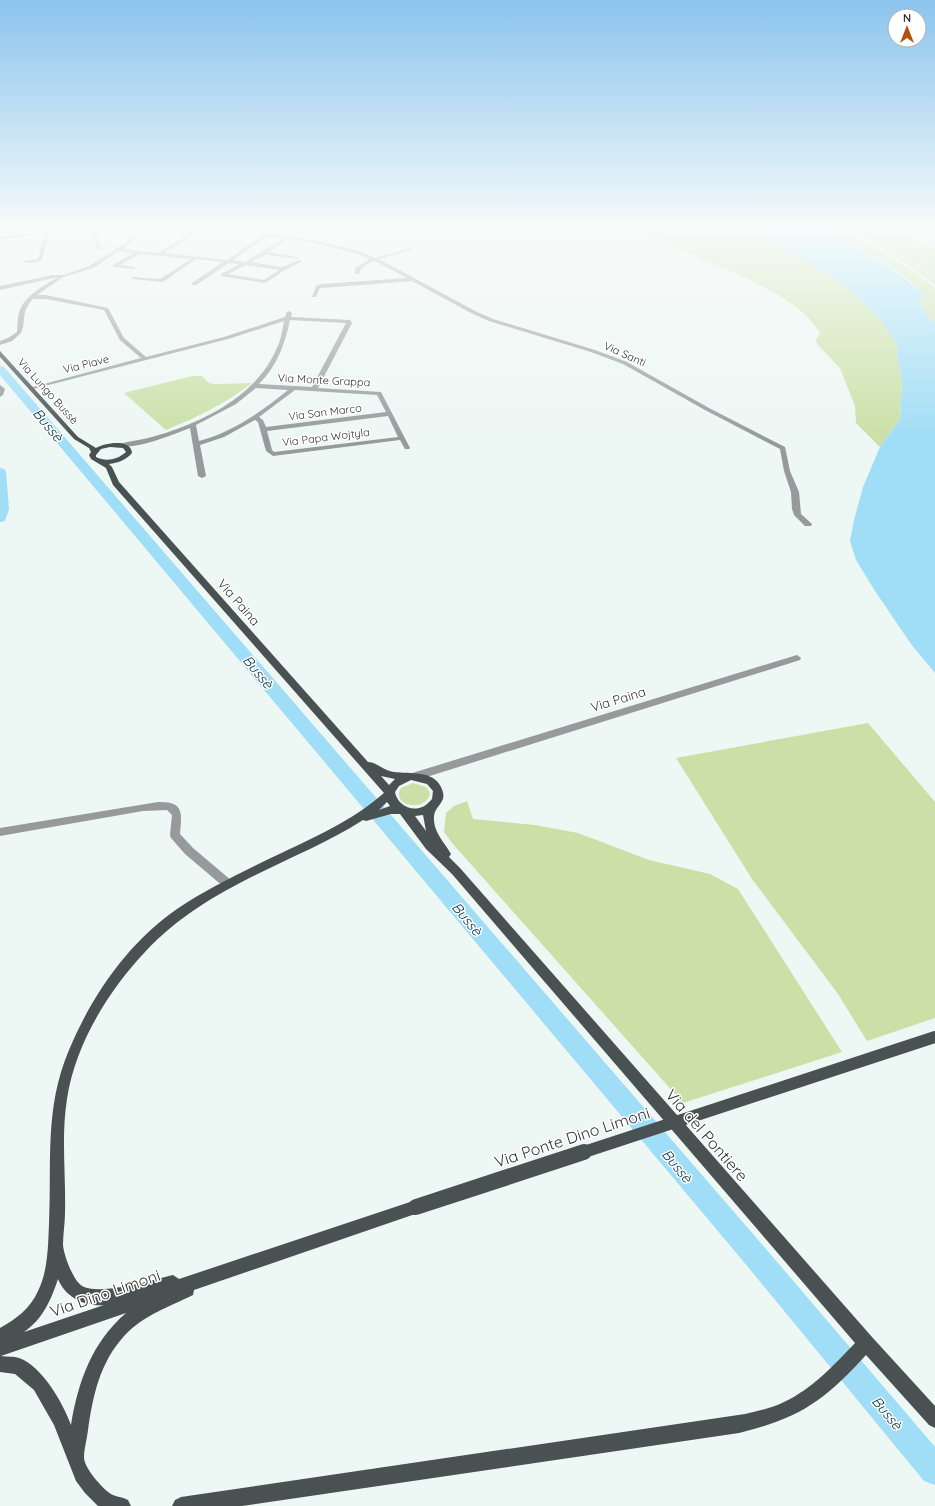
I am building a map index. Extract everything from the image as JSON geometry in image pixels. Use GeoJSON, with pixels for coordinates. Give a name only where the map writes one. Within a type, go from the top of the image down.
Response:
{"type":"FeatureCollection","features":[{"type":"Feature","properties":{"kind":"main road","name":"Via Lungo Bussè"},"geometry":{"type":"LineString","coordinates":[[0,353],[76,438],[93,448],[93,458],[101,461]]}},
{"type":"Feature","properties":{"kind":"main road","name":"Via Lungo Bussè"},"geometry":{"type":"LineString","coordinates":[[82,441],[107,446]]}},
{"type":"Feature","properties":{"kind":"main road"},"geometry":{"type":"LineString","coordinates":[[94,452],[99,448],[107,446],[121,445],[128,448],[129,453],[118,460],[114,466],[113,475]]}},
{"type":"Feature","properties":{"kind":"main road"},"geometry":{"type":"LineString","coordinates":[[101,461],[118,460]]}},
{"type":"Feature","properties":{"kind":"main road","name":"Via Paina"},"geometry":{"type":"LineString","coordinates":[[101,461],[108,465],[116,483],[348,745]]}},
{"type":"Feature","properties":{"kind":"main road"},"geometry":{"type":"LineString","coordinates":[[348,745],[378,771],[390,775],[428,780],[437,788],[438,798],[431,807],[418,812],[399,810],[355,821]]}},
{"type":"Feature","properties":{"kind":"main road"},"geometry":{"type":"LineString","coordinates":[[348,745],[399,810]]}},
{"type":"Feature","properties":{"kind":"main road"},"geometry":{"type":"LineString","coordinates":[[0,1337],[33,1314],[50,1283],[56,1245],[57,1138],[60,1100],[65,1079],[79,1041],[102,999],[135,955],[167,924],[228,884],[355,821],[388,796],[396,783],[411,777]]}},
{"type":"Feature","properties":{"kind":"main road","name":"Via del Pontiere"},"geometry":{"type":"LineString","coordinates":[[431,807],[428,815],[430,830],[456,871]]}},
{"type":"Feature","properties":{"kind":"main road","name":"Via del Pontiere"},"geometry":{"type":"LineString","coordinates":[[399,810],[412,820],[430,846],[456,871],[862,1347],[935,1419]]}},
{"type":"Feature","properties":{"kind":"main road","name":"Via Ponte Dino Limoni"},"geometry":{"type":"LineString","coordinates":[[221,1272],[935,1037]]}},
{"type":"Feature","properties":{"kind":"main road"},"geometry":{"type":"LineString","coordinates":[[56,1245],[64,1278],[76,1291],[94,1298],[113,1296],[221,1272]]}},
{"type":"Feature","properties":{"kind":"main road"},"geometry":{"type":"LineString","coordinates":[[76,1456],[81,1413],[88,1382],[98,1358],[112,1337],[136,1315],[221,1272]]}},
{"type":"Feature","properties":{"kind":"main road","name":"Via Dino Limoni"},"geometry":{"type":"LineString","coordinates":[[0,1348],[221,1272]]}},
{"type":"Feature","properties":{"kind":"main road"},"geometry":{"type":"LineString","coordinates":[[181,1506],[739,1424],[789,1409],[809,1397],[830,1379],[862,1347]]}},
{"type":"Feature","properties":{"kind":"main road"},"geometry":{"type":"LineString","coordinates":[[0,1364],[18,1366],[40,1384],[61,1420],[82,1475],[91,1487],[107,1502],[122,1506]]}},
{"type":"Feature","properties":{"kind":"street"},"geometry":{"type":"LineString","coordinates":[[0,343],[14,338],[19,334],[21,330],[24,307],[31,299]]}},
{"type":"Feature","properties":{"kind":"street"},"geometry":{"type":"LineString","coordinates":[[58,299],[106,308],[116,331],[122,339],[146,359]]}},
{"type":"Feature","properties":{"kind":"street","name":"Via Santi"},"geometry":{"type":"LineString","coordinates":[[450,299],[491,320],[593,351],[625,363],[707,409],[777,443],[785,452],[787,471],[795,492],[798,515],[808,524]]}},
{"type":"Feature","properties":{"kind":"street"},"geometry":{"type":"LineString","coordinates":[[129,453],[145,442],[193,424],[250,391],[261,379],[281,346],[289,311]]}},
{"type":"Feature","properties":{"kind":"street","name":"Via Piave"},"geometry":{"type":"LineString","coordinates":[[31,389],[226,338],[288,318],[344,320],[349,323],[314,389]]}},
{"type":"Feature","properties":{"kind":"street","name":"Via Monte Grappa"},"geometry":{"type":"LineString","coordinates":[[254,386],[379,393],[407,448]]}},
{"type":"Feature","properties":{"kind":"street"},"geometry":{"type":"LineString","coordinates":[[0,387],[2,389],[0,395]]}},
{"type":"Feature","properties":{"kind":"street"},"geometry":{"type":"LineString","coordinates":[[197,444],[215,438],[254,417],[276,404],[294,388]]}},
{"type":"Feature","properties":{"kind":"street","name":"Via San Marco"},"geometry":{"type":"LineString","coordinates":[[264,429],[389,414]]}},
{"type":"Feature","properties":{"kind":"street","name":"Via Papa Wojtyla"},"geometry":{"type":"LineString","coordinates":[[254,417],[261,421],[269,451],[273,454],[402,438]]}},
{"type":"Feature","properties":{"kind":"street"},"geometry":{"type":"LineString","coordinates":[[193,424],[202,476]]}},
{"type":"Feature","properties":{"kind":"street"},"geometry":{"type":"LineString","coordinates":[[121,445],[145,442]]}},
{"type":"Feature","properties":{"kind":"street","name":"Via Paina"},"geometry":{"type":"LineString","coordinates":[[411,777],[797,658]]}},
{"type":"Feature","properties":{"kind":"street"},"geometry":{"type":"LineString","coordinates":[[437,788],[438,776],[446,767]]}},
{"type":"Feature","properties":{"kind":"street"},"geometry":{"type":"LineString","coordinates":[[0,832],[143,807],[161,805],[170,806],[175,810],[177,815],[175,835],[189,851],[228,884]]}},
{"type":"Feature","properties":{"kind":"green space"},"geometry":{"type":"Polygon","coordinates":[[[785,299],[859,299],[879,317],[898,346],[897,353],[902,383],[900,419],[880,447],[856,423],[855,406],[840,368],[817,344],[816,340],[820,333],[809,319],[785,299]]]}},
{"type":"Feature","properties":{"kind":"green space"},"geometry":{"type":"Polygon","coordinates":[[[921,299],[935,299],[935,323],[926,313],[920,301],[921,299]]]}},
{"type":"Feature","properties":{"kind":"green space"},"geometry":{"type":"Polygon","coordinates":[[[192,376],[202,376],[209,383],[214,384],[252,383],[242,391],[210,410],[166,430],[124,393],[192,376]]]}},
{"type":"Feature","properties":{"kind":"green space"},"geometry":{"type":"Polygon","coordinates":[[[868,723],[935,802],[935,1018],[867,1041],[838,994],[752,879],[676,758],[868,723]]]}},
{"type":"Feature","properties":{"kind":"green space"},"geometry":{"type":"Polygon","coordinates":[[[413,783],[426,787],[430,793],[423,803],[417,805],[405,803],[400,799],[399,794],[401,788],[413,783]]]}},
{"type":"Feature","properties":{"kind":"green space"},"geometry":{"type":"Polygon","coordinates":[[[467,801],[473,819],[535,825],[578,833],[649,860],[710,874],[738,889],[842,1052],[683,1103],[452,843],[444,832],[446,813],[454,806],[467,801]]]}},
{"type":"Feature","properties":{"kind":"water"},"geometry":{"type":"Polygon","coordinates":[[[859,299],[921,299],[921,304],[926,313],[935,323],[935,673],[911,644],[875,591],[856,560],[850,541],[863,487],[880,447],[900,419],[902,383],[897,353],[898,346],[879,317],[859,299]]]}},
{"type":"Feature","properties":{"kind":"waterway","name":"Bussè"},"geometry":{"type":"LineString","coordinates":[[0,369],[757,1258],[935,1470]]}},
{"type":"Feature","properties":{"kind":"waterway"},"geometry":{"type":"LineString","coordinates":[[0,472],[3,509],[0,518]]}}]}
